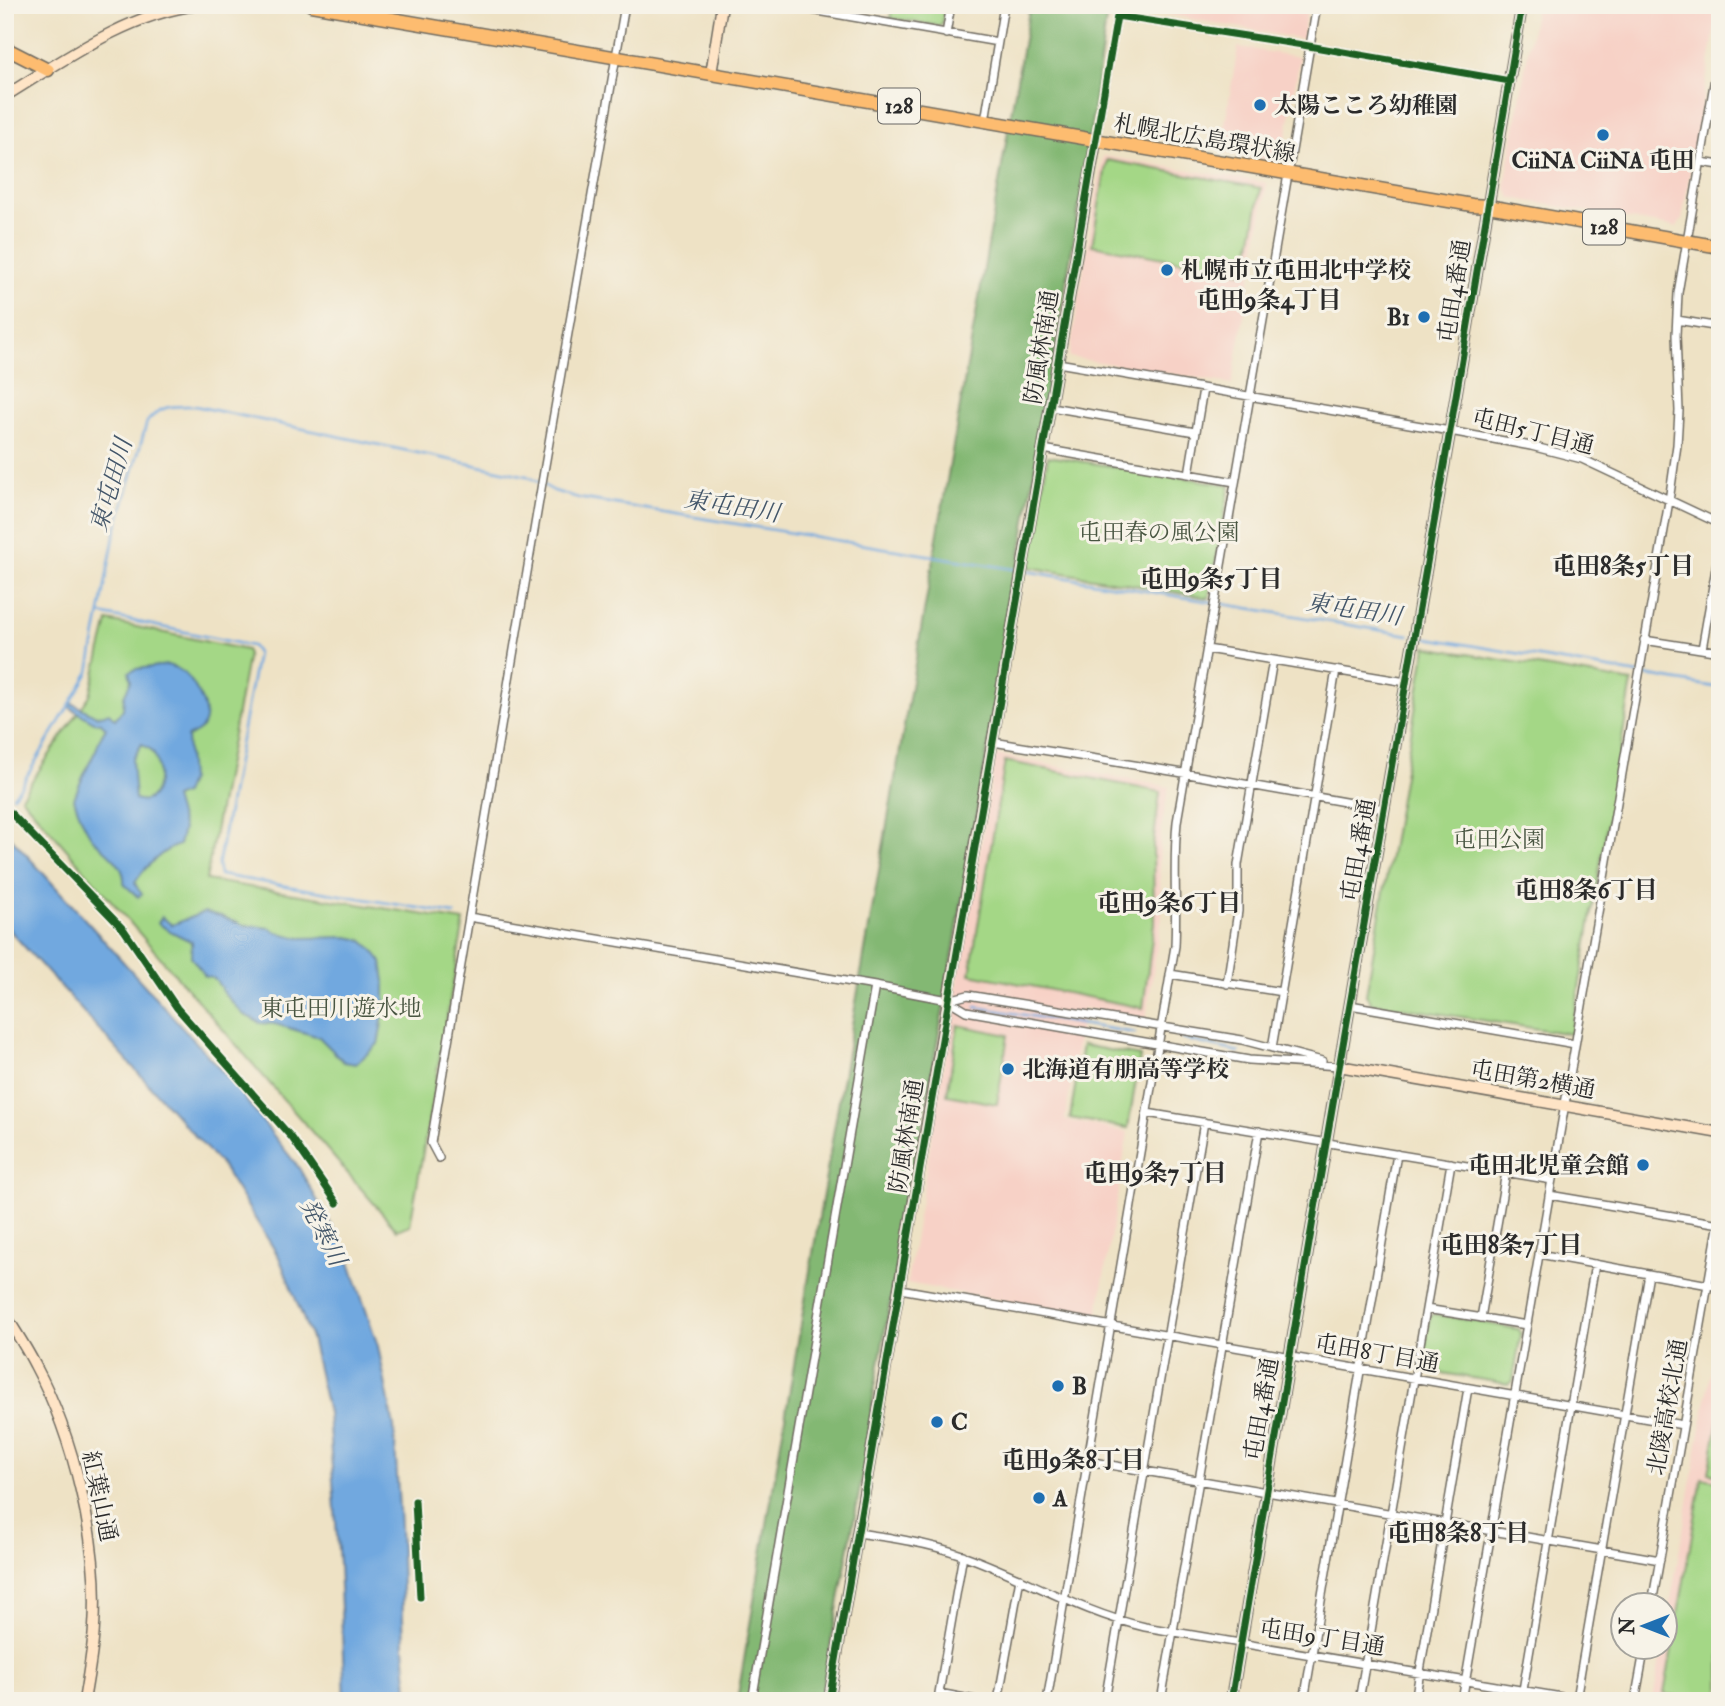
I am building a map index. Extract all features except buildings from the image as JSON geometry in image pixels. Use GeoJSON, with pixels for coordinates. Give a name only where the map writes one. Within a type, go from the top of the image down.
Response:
{"type":"FeatureCollection","features":[{"type":"Feature","properties":{"kind":"main road","name":"札幌北広島環状線"},"geometry":{"type":"LineString","coordinates":[[311,5],[337,7],[617,58],[1720,247]]}},
{"type":"Feature","properties":{"kind":"main road"},"geometry":{"type":"LineString","coordinates":[[5,48],[48,70]]}},
{"type":"Feature","properties":{"kind":"street"},"geometry":{"type":"LineString","coordinates":[[5,96],[118,30],[152,16],[197,5]]}},
{"type":"Feature","properties":{"kind":"street"},"geometry":{"type":"LineString","coordinates":[[439,1158],[431,1143],[625,5]]}},
{"type":"Feature","properties":{"kind":"street"},"geometry":{"type":"LineString","coordinates":[[711,74],[722,5]]}},
{"type":"Feature","properties":{"kind":"street"},"geometry":{"type":"LineString","coordinates":[[783,5],[998,42]]}},
{"type":"Feature","properties":{"kind":"street"},"geometry":{"type":"LineString","coordinates":[[946,34],[951,5]]}},
{"type":"Feature","properties":{"kind":"street"},"geometry":{"type":"LineString","coordinates":[[985,121],[1004,5]]}},
{"type":"Feature","properties":{"kind":"street"},"geometry":{"type":"LineString","coordinates":[[1047,1701],[1175,946],[1175,846],[1186,773],[1317,5]]}},
{"type":"Feature","properties":{"kind":"street","name":"屯田4番通"},"geometry":{"type":"LineString","coordinates":[[1231,1701],[1522,5]]}},
{"type":"Feature","properties":{"kind":"street"},"geometry":{"type":"LineString","coordinates":[[1096,140],[1117,16],[1510,81]]}},
{"type":"Feature","properties":{"kind":"street"},"geometry":{"type":"LineString","coordinates":[[1462,1701],[1669,500],[1677,445],[1678,293],[1720,49]]}},
{"type":"Feature","properties":{"kind":"street","name":"防風林南通"},"geometry":{"type":"LineString","coordinates":[[829,1701],[1096,140]]}},
{"type":"Feature","properties":{"kind":"street"},"geometry":{"type":"LineString","coordinates":[[1701,162],[1720,166]]}},
{"type":"Feature","properties":{"kind":"street"},"geometry":{"type":"LineString","coordinates":[[1677,320],[1720,327]]}},
{"type":"Feature","properties":{"kind":"street","name":"屯田5丁目通"},"geometry":{"type":"LineString","coordinates":[[1058,363],[1531,446],[1582,459],[1720,524]]}},
{"type":"Feature","properties":{"kind":"street"},"geometry":{"type":"LineString","coordinates":[[1189,474],[1203,388]]}},
{"type":"Feature","properties":{"kind":"street"},"geometry":{"type":"LineString","coordinates":[[1051,407],[1195,432]]}},
{"type":"Feature","properties":{"kind":"street"},"geometry":{"type":"LineString","coordinates":[[1043,449],[1236,482]]}},
{"type":"Feature","properties":{"kind":"street"},"geometry":{"type":"LineString","coordinates":[[1702,649],[1720,545]]}},
{"type":"Feature","properties":{"kind":"street"},"geometry":{"type":"LineString","coordinates":[[1644,640],[1720,652]]}},
{"type":"Feature","properties":{"kind":"street"},"geometry":{"type":"LineString","coordinates":[[1207,649],[1406,682]]}},
{"type":"Feature","properties":{"kind":"street"},"geometry":{"type":"LineString","coordinates":[[1227,984],[1238,911],[1238,865],[1273,660]]}},
{"type":"Feature","properties":{"kind":"street"},"geometry":{"type":"LineString","coordinates":[[1272,1048],[1336,670]]}},
{"type":"Feature","properties":{"kind":"street"},"geometry":{"type":"LineString","coordinates":[[993,742],[1384,809]]}},
{"type":"Feature","properties":{"kind":"street"},"geometry":{"type":"LineString","coordinates":[[469,917],[875,986],[947,1000],[966,1011],[1250,1060],[1339,1066]]}},
{"type":"Feature","properties":{"kind":"street"},"geometry":{"type":"LineString","coordinates":[[1170,974],[1282,992]]}},
{"type":"Feature","properties":{"kind":"street"},"geometry":{"type":"LineString","coordinates":[[752,1701],[875,986]]}},
{"type":"Feature","properties":{"kind":"street"},"geometry":{"type":"LineString","coordinates":[[947,1000],[968,995],[1161,1026],[1242,1040],[1339,1066]]}},
{"type":"Feature","properties":{"kind":"street"},"geometry":{"type":"LineString","coordinates":[[1350,1005],[1575,1044]]}},
{"type":"Feature","properties":{"kind":"street","name":"屯田第2横通"},"geometry":{"type":"LineString","coordinates":[[1339,1066],[1720,1133]]}},
{"type":"Feature","properties":{"kind":"street"},"geometry":{"type":"LineString","coordinates":[[1147,1113],[1552,1180]]}},
{"type":"Feature","properties":{"kind":"street"},"geometry":{"type":"LineString","coordinates":[[1105,1701],[1204,1122]]}},
{"type":"Feature","properties":{"kind":"street"},"geometry":{"type":"LineString","coordinates":[[1161,1701],[1259,1131]]}},
{"type":"Feature","properties":{"kind":"street"},"geometry":{"type":"LineString","coordinates":[[1304,1701],[1397,1154]]}},
{"type":"Feature","properties":{"kind":"street"},"geometry":{"type":"LineString","coordinates":[[1359,1701],[1451,1163]]}},
{"type":"Feature","properties":{"kind":"street"},"geometry":{"type":"LineString","coordinates":[[1481,1318],[1506,1172]]}},
{"type":"Feature","properties":{"kind":"street"},"geometry":{"type":"LineString","coordinates":[[1549,1195],[1719,1221]]}},
{"type":"Feature","properties":{"kind":"street","name":"北陵高校北通"},"geometry":{"type":"LineString","coordinates":[[1655,1590],[1719,1221]]}},
{"type":"Feature","properties":{"kind":"street"},"geometry":{"type":"LineString","coordinates":[[1539,1254],[1720,1287]]}},
{"type":"Feature","properties":{"kind":"street"},"geometry":{"type":"LineString","coordinates":[[1524,1690],[1595,1264]]}},
{"type":"Feature","properties":{"kind":"street"},"geometry":{"type":"LineString","coordinates":[[1576,1699],[1649,1274]]}},
{"type":"Feature","properties":{"kind":"street","name":"屯田8丁目通"},"geometry":{"type":"LineString","coordinates":[[900,1289],[1683,1425]]}},
{"type":"Feature","properties":{"kind":"street"},"geometry":{"type":"LineString","coordinates":[[1426,1309],[1527,1325]]}},
{"type":"Feature","properties":{"kind":"street","name":"紅葉山通"},"geometry":{"type":"LineString","coordinates":[[5,1314],[36,1366],[62,1426],[76,1470],[84,1509],[94,1581],[94,1627],[84,1701]]}},
{"type":"Feature","properties":{"kind":"street"},"geometry":{"type":"LineString","coordinates":[[1415,1701],[1468,1388]]}},
{"type":"Feature","properties":{"kind":"street"},"geometry":{"type":"LineString","coordinates":[[1087,1461],[1660,1560]]}},
{"type":"Feature","properties":{"kind":"street","name":"屯田9丁目通"},"geometry":{"type":"LineString","coordinates":[[858,1534],[904,1540],[963,1555],[1119,1621],[1585,1701]]}},
{"type":"Feature","properties":{"kind":"street"},"geometry":{"type":"LineString","coordinates":[[963,1555],[939,1693],[980,1701]]}},
{"type":"Feature","properties":{"kind":"street"},"geometry":{"type":"LineString","coordinates":[[998,1701],[1020,1578]]}},
{"type":"Feature","properties":{"kind":"street"},"geometry":{"type":"LineString","coordinates":[[1635,1701],[1643,1660]]}},
{"type":"Feature","properties":{"kind":"shaded area"},"geometry":{"type":"Polygon","coordinates":[[[1116,5],[1308,5],[1302,39],[1116,5]]]}},
{"type":"Feature","properties":{"kind":"shaded area","name":"CiiNA CiiNA 屯田"},"geometry":{"type":"Polygon","coordinates":[[[1536,5],[1719,5],[1682,220],[1676,227],[1511,198],[1505,186],[1536,5]]]}},
{"type":"Feature","properties":{"kind":"shaded area","name":"太陽こころ幼稚園"},"geometry":{"type":"Polygon","coordinates":[[[1238,47],[1300,57],[1282,163],[1220,152],[1238,47]]]}},
{"type":"Feature","properties":{"kind":"shaded area","name":"札幌市立屯田北中学校"},"geometry":{"type":"Polygon","coordinates":[[[1103,156],[1267,183],[1232,384],[1069,357],[1103,156]]]}},
{"type":"Feature","properties":{"kind":"shaded area","name":"北海道有朋高等学校"},"geometry":{"type":"Polygon","coordinates":[[[996,755],[1169,787],[1161,828],[1159,862],[1162,915],[1146,1018],[1083,1008],[1065,1120],[1128,1132],[1097,1318],[907,1283],[996,755]]]}},
{"type":"Feature","properties":{"kind":"shaded area"},"geometry":{"type":"Polygon","coordinates":[[[1720,1318],[1720,1701],[1653,1701],[1660,1660],[1680,1660],[1680,1590],[1673,1590],[1720,1318]]]}},
{"type":"Feature","properties":{"kind":"green space"},"geometry":{"type":"Polygon","coordinates":[[[893,5],[945,5],[942,23],[939,26],[890,18],[893,5]]]}},
{"type":"Feature","properties":{"kind":"green space"},"geometry":{"type":"Polygon","coordinates":[[[1030,5],[1108,5],[1084,177],[949,977],[874,1392],[866,1456],[820,1701],[737,1701],[841,1088],[1030,5]]]}},
{"type":"Feature","properties":{"kind":"green space"},"geometry":{"type":"Polygon","coordinates":[[[1107,160],[1261,188],[1246,273],[1092,245],[1107,160]]]}},
{"type":"Feature","properties":{"kind":"green space","name":"屯田春の風公園"},"geometry":{"type":"Polygon","coordinates":[[[1048,456],[1230,485],[1209,598],[1029,567],[1048,456]]]}},
{"type":"Feature","properties":{"kind":"green space","name":"東屯田川遊水地"},"geometry":{"type":"Polygon","coordinates":[[[108,621],[246,650],[248,654],[206,880],[464,921],[410,1225],[397,1230],[21,797],[90,695],[108,621]]]}},
{"type":"Feature","properties":{"kind":"green space","name":"屯田公園"},"geometry":{"type":"Polygon","coordinates":[[[1426,647],[1632,682],[1571,1034],[1372,1003],[1366,995],[1426,647]]]}},
{"type":"Feature","properties":{"kind":"green space"},"geometry":{"type":"Polygon","coordinates":[[[1005,761],[1160,792],[1153,845],[1154,923],[1143,1008],[970,974],[1005,761]]]}},
{"type":"Feature","properties":{"kind":"green space"},"geometry":{"type":"Polygon","coordinates":[[[958,1025],[1008,1035],[997,1104],[947,1095],[958,1025]]]}},
{"type":"Feature","properties":{"kind":"green space"},"geometry":{"type":"Polygon","coordinates":[[[1082,1045],[1140,1056],[1128,1128],[1070,1118],[1082,1045]]]}},
{"type":"Feature","properties":{"kind":"green space"},"geometry":{"type":"Polygon","coordinates":[[[1434,1314],[1518,1329],[1521,1334],[1513,1381],[1508,1384],[1424,1370],[1422,1366],[1430,1317],[1434,1314]]]}},
{"type":"Feature","properties":{"kind":"green space"},"geometry":{"type":"Polygon","coordinates":[[[1720,1411],[1720,1475],[1709,1473],[1720,1411]]]}},
{"type":"Feature","properties":{"kind":"green space"},"geometry":{"type":"Polygon","coordinates":[[[1702,1478],[1720,1481],[1720,1701],[1664,1694],[1670,1660],[1680,1660],[1680,1603],[1702,1478]]]}},
{"type":"Feature","properties":{"kind":"water"},"geometry":{"type":"Polygon","coordinates":[[[167,665],[178,669],[189,678],[198,693],[205,717],[201,728],[187,737],[190,779],[184,794],[174,798],[183,829],[179,845],[160,855],[143,872],[135,883],[142,894],[138,897],[124,884],[124,876],[117,863],[90,835],[74,799],[106,728],[69,707],[72,703],[96,716],[109,713],[115,719],[123,709],[124,696],[131,681],[129,672],[167,665]],[[142,744],[132,760],[135,799],[144,800],[151,797],[155,791],[158,774],[155,756],[142,744]]]}},
{"type":"Feature","properties":{"kind":"water","name":"発寒川"},"geometry":{"type":"Polygon","coordinates":[[[5,831],[230,1080],[299,1168],[346,1251],[378,1346],[394,1427],[409,1701],[345,1701],[328,1413],[311,1338],[279,1257],[223,1167],[5,925],[5,831]]]}},
{"type":"Feature","properties":{"kind":"water"},"geometry":{"type":"Polygon","coordinates":[[[204,912],[243,925],[270,928],[300,938],[348,937],[362,940],[382,962],[385,981],[385,1001],[378,1044],[356,1064],[344,1062],[319,1037],[275,1024],[260,1023],[243,1014],[215,979],[205,976],[191,957],[192,942],[158,923],[162,917],[172,925],[204,912]]]}},
{"type":"Feature","properties":{"kind":"waterway","name":"東屯田川"},"geometry":{"type":"LineString","coordinates":[[13,796],[89,672],[114,537],[147,422],[168,407],[195,406],[527,476],[554,491],[578,498],[1019,570]]}},
{"type":"Feature","properties":{"kind":"waterway","name":"東屯田川"},"geometry":{"type":"LineString","coordinates":[[1026,571],[1409,635]]}},
{"type":"Feature","properties":{"kind":"waterway"},"geometry":{"type":"LineString","coordinates":[[100,614],[252,646],[257,653],[218,865],[220,875],[455,914]]}},
{"type":"Feature","properties":{"kind":"waterway","name":"東屯田川"},"geometry":{"type":"LineString","coordinates":[[1416,636],[1720,688]]}},
{"type":"Feature","properties":{"kind":"waterway"},"geometry":{"type":"LineString","coordinates":[[976,1007],[1135,1033]]}},
{"type":"Feature","properties":{"kind":"waterway"},"geometry":{"type":"LineString","coordinates":[[1183,1039],[1239,1052]]}},
{"type":"Feature","properties":{"kind":"cycle path"},"geometry":{"type":"LineString","coordinates":[[1231,1701],[1522,5]]}},
{"type":"Feature","properties":{"kind":"cycle path"},"geometry":{"type":"LineString","coordinates":[[829,1701],[1117,16],[1510,81]]}},
{"type":"Feature","properties":{"kind":"cycle path"},"geometry":{"type":"LineString","coordinates":[[5,807],[124,930],[177,1008],[292,1138],[337,1203]]}},
{"type":"Feature","properties":{"kind":"cycle path"},"geometry":{"type":"LineString","coordinates":[[415,1501],[420,1597]]}},
{"type":"Feature","properties":{"kind":"place","name":"太陽こころ幼稚園"},"geometry":{"type":"Point","coordinates":[1260,105]}},
{"type":"Feature","properties":{"kind":"place","name":"CiiNA CiiNA 屯田"},"geometry":{"type":"Point","coordinates":[1603,135]}},
{"type":"Feature","properties":{"kind":"place","name":"札幌市立屯田北中学校"},"geometry":{"type":"Point","coordinates":[1167,270]}},
{"type":"Feature","properties":{"kind":"place","name":"B1"},"geometry":{"type":"Point","coordinates":[1424,317]}},
{"type":"Feature","properties":{"kind":"place","name":"北海道有朋高等学校"},"geometry":{"type":"Point","coordinates":[1008,1069]}},
{"type":"Feature","properties":{"kind":"place","name":"屯田北児童会館"},"geometry":{"type":"Point","coordinates":[1643,1165]}},
{"type":"Feature","properties":{"kind":"place","name":"B"},"geometry":{"type":"Point","coordinates":[1058,1386]}},
{"type":"Feature","properties":{"kind":"place","name":"C"},"geometry":{"type":"Point","coordinates":[937,1422]}},
{"type":"Feature","properties":{"kind":"place","name":"A"},"geometry":{"type":"Point","coordinates":[1039,1498]}},
{"type":"Feature","properties":{"kind":"district","name":"屯田9条4丁目"},"geometry":{"type":"Point","coordinates":[1269,300]}},
{"type":"Feature","properties":{"kind":"district","name":"屯田8条5丁目"},"geometry":{"type":"Point","coordinates":[1623,566]}},
{"type":"Feature","properties":{"kind":"district","name":"屯田9条5丁目"},"geometry":{"type":"Point","coordinates":[1211,579]}},
{"type":"Feature","properties":{"kind":"district","name":"屯田8条6丁目"},"geometry":{"type":"Point","coordinates":[1586,890]}},
{"type":"Feature","properties":{"kind":"district","name":"屯田9条6丁目"},"geometry":{"type":"Point","coordinates":[1169,903]}},
{"type":"Feature","properties":{"kind":"district","name":"屯田9条7丁目"},"geometry":{"type":"Point","coordinates":[1155,1173]}},
{"type":"Feature","properties":{"kind":"district","name":"屯田8条7丁目"},"geometry":{"type":"Point","coordinates":[1511,1245]}},
{"type":"Feature","properties":{"kind":"district","name":"屯田9条8丁目"},"geometry":{"type":"Point","coordinates":[1073,1460]}},
{"type":"Feature","properties":{"kind":"district","name":"屯田8条8丁目"},"geometry":{"type":"Point","coordinates":[1458,1533]}}]}
